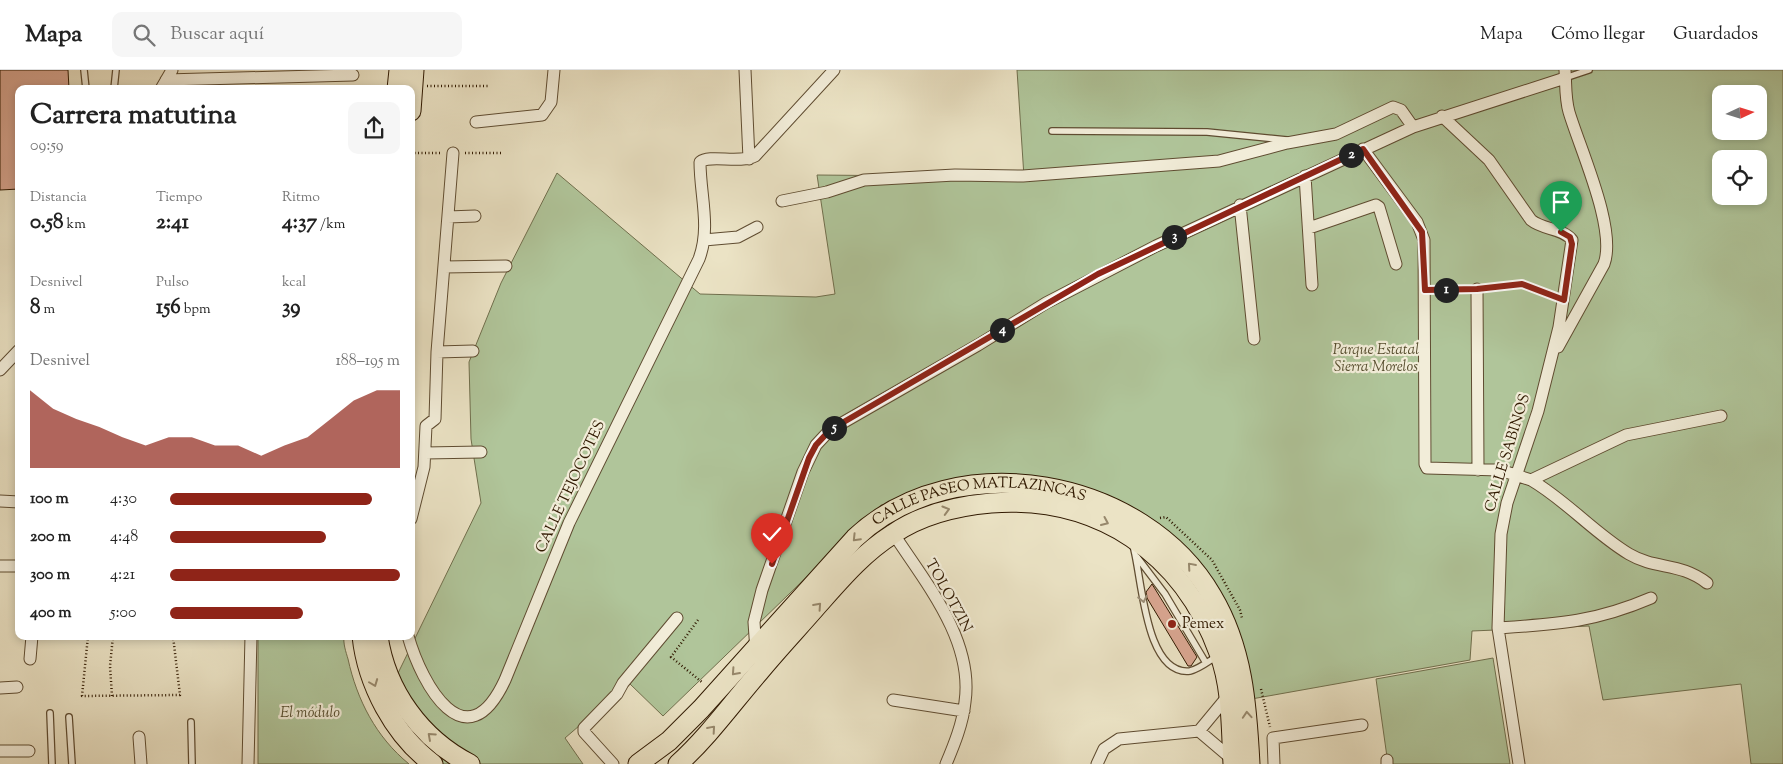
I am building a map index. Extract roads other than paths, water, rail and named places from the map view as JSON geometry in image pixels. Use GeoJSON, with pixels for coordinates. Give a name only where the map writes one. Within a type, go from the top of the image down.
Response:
{"type":"FeatureCollection","features":[{"type":"Feature","properties":{"kind":"highway"},"geometry":{"type":"LineString","coordinates":[[399,70],[408,82]]}},
{"type":"Feature","properties":{"kind":"highway","name":"CALLE PASEO MATLAZINCAS"},"geometry":{"type":"LineString","coordinates":[[638,764],[669,741],[716,694],[855,538],[887,514],[940,491],[970,484],[1027,485],[1067,492],[1112,506],[1166,541],[1203,581],[1222,613],[1236,650],[1246,701],[1238,762]]}},
{"type":"Feature","properties":{"kind":"highway","name":"CALLE PASEO MATLAZINCAS"},"geometry":{"type":"LineString","coordinates":[[678,764],[702,741],[761,670],[848,572],[893,533],[941,512],[971,505],[1006,502],[1045,505],[1103,520],[1129,534],[1166,566],[1179,580],[1202,614],[1213,659],[1228,696],[1238,762]]}},
{"type":"Feature","properties":{"kind":"highway"},"geometry":{"type":"LineString","coordinates":[[363,640],[371,676],[386,710],[401,732],[433,764]]}},
{"type":"Feature","properties":{"kind":"highway"},"geometry":{"type":"LineString","coordinates":[[379,640],[387,673],[407,710],[432,738],[470,764]]}},
{"type":"Feature","properties":{"kind":"street"},"geometry":{"type":"LineString","coordinates":[[476,122],[535,118],[545,113],[551,102],[554,70]]}},
{"type":"Feature","properties":{"kind":"street"},"geometry":{"type":"LineString","coordinates":[[745,70],[749,159],[760,152],[834,70]]}},
{"type":"Feature","properties":{"kind":"street"},"geometry":{"type":"LineString","coordinates":[[761,670],[755,650],[756,608],[803,472],[822,437],[1046,302],[1098,274],[1240,206],[1413,127],[1565,74],[1569,112],[1602,216],[1608,252],[1604,264],[1551,360]]}},
{"type":"Feature","properties":{"kind":"street"},"geometry":{"type":"LineString","coordinates":[[167,79],[353,75]]}},
{"type":"Feature","properties":{"kind":"street"},"geometry":{"type":"LineString","coordinates":[[782,200],[827,192],[860,181],[955,175],[1022,176],[1197,163],[1237,158],[1299,141],[1336,134],[1393,107],[1401,110],[1413,127]]}},
{"type":"Feature","properties":{"kind":"street"},"geometry":{"type":"LineString","coordinates":[[1442,116],[1489,160],[1531,220],[1538,226],[1570,237],[1572,244],[1564,300],[1551,360]]}},
{"type":"Feature","properties":{"kind":"street"},"geometry":{"type":"LineString","coordinates":[[1363,149],[1422,232],[1425,290],[1425,464],[1429,469],[1500,470],[1531,480],[1630,555],[1656,564],[1688,571],[1707,583]]}},
{"type":"Feature","properties":{"kind":"street"},"geometry":{"type":"LineString","coordinates":[[415,505],[422,480],[426,426],[435,419],[437,352],[453,153]]}},
{"type":"Feature","properties":{"kind":"street","name":"CALLE TEJOCOTES"},"geometry":{"type":"LineString","coordinates":[[409,640],[416,663],[426,681],[454,714],[463,718],[471,718],[483,712],[492,703],[505,680],[569,523],[690,276],[704,240],[706,222],[701,161],[749,159]]}},
{"type":"Feature","properties":{"kind":"street"},"geometry":{"type":"LineString","coordinates":[[1305,176],[1312,285]]}},
{"type":"Feature","properties":{"kind":"street"},"geometry":{"type":"LineString","coordinates":[[1309,228],[1376,205],[1379,207],[1396,264]]}},
{"type":"Feature","properties":{"kind":"street"},"geometry":{"type":"LineString","coordinates":[[1240,206],[1254,339]]}},
{"type":"Feature","properties":{"kind":"street"},"geometry":{"type":"LineString","coordinates":[[448,217],[475,216]]}},
{"type":"Feature","properties":{"kind":"street"},"geometry":{"type":"LineString","coordinates":[[704,240],[738,237],[757,227]]}},
{"type":"Feature","properties":{"kind":"street"},"geometry":{"type":"LineString","coordinates":[[444,267],[506,266]]}},
{"type":"Feature","properties":{"kind":"street"},"geometry":{"type":"LineString","coordinates":[[1477,289],[1478,470]]}},
{"type":"Feature","properties":{"kind":"street"},"geometry":{"type":"LineString","coordinates":[[437,352],[472,351]]}},
{"type":"Feature","properties":{"kind":"street"},"geometry":{"type":"LineString","coordinates":[[0,359],[15,355]]}},
{"type":"Feature","properties":{"kind":"street"},"geometry":{"type":"LineString","coordinates":[[0,370],[15,357]]}},
{"type":"Feature","properties":{"kind":"street","name":"CALLE SABINOS"},"geometry":{"type":"LineString","coordinates":[[1520,764],[1498,628],[1500,534],[1516,474],[1532,433],[1551,360]]}},
{"type":"Feature","properties":{"kind":"street"},"geometry":{"type":"LineString","coordinates":[[1531,480],[1626,434],[1721,416]]}},
{"type":"Feature","properties":{"kind":"street"},"geometry":{"type":"LineString","coordinates":[[425,452],[481,452]]}},
{"type":"Feature","properties":{"kind":"street"},"geometry":{"type":"LineString","coordinates":[[0,501],[15,502]]}},
{"type":"Feature","properties":{"kind":"street","name":"TOLOTZIN"},"geometry":{"type":"LineString","coordinates":[[893,533],[953,630],[966,676],[964,711],[946,764]]}},
{"type":"Feature","properties":{"kind":"street"},"geometry":{"type":"LineString","coordinates":[[0,566],[15,566]]}},
{"type":"Feature","properties":{"kind":"street"},"geometry":{"type":"LineString","coordinates":[[1498,628],[1559,624],[1594,619],[1651,598]]}},
{"type":"Feature","properties":{"kind":"street"},"geometry":{"type":"LineString","coordinates":[[613,764],[584,732],[584,728],[617,694],[623,683],[677,618]]}},
{"type":"Feature","properties":{"kind":"street"},"geometry":{"type":"LineString","coordinates":[[30,659],[32,640]]}},
{"type":"Feature","properties":{"kind":"street"},"geometry":{"type":"LineString","coordinates":[[248,764],[251,640]]}},
{"type":"Feature","properties":{"kind":"street"},"geometry":{"type":"LineString","coordinates":[[0,688],[17,687]]}},
{"type":"Feature","properties":{"kind":"street"},"geometry":{"type":"LineString","coordinates":[[1199,731],[1228,696]]}},
{"type":"Feature","properties":{"kind":"street"},"geometry":{"type":"LineString","coordinates":[[893,700],[964,711]]}},
{"type":"Feature","properties":{"kind":"street"},"geometry":{"type":"LineString","coordinates":[[1274,764],[1273,738],[1362,725]]}},
{"type":"Feature","properties":{"kind":"street"},"geometry":{"type":"LineString","coordinates":[[1097,764],[1104,749],[1119,739],[1199,731],[1238,762]]}},
{"type":"Feature","properties":{"kind":"street"},"geometry":{"type":"LineString","coordinates":[[139,737],[141,764]]}},
{"type":"Feature","properties":{"kind":"street"},"geometry":{"type":"LineString","coordinates":[[0,751],[29,751]]}},
{"type":"Feature","properties":{"kind":"lane"},"geometry":{"type":"LineString","coordinates":[[84,70],[86,85]]}},
{"type":"Feature","properties":{"kind":"lane"},"geometry":{"type":"LineString","coordinates":[[114,85],[116,70]]}},
{"type":"Feature","properties":{"kind":"lane"},"geometry":{"type":"LineString","coordinates":[[1565,74],[1589,70]]}},
{"type":"Feature","properties":{"kind":"lane"},"geometry":{"type":"LineString","coordinates":[[1052,131],[1207,132],[1299,141]]}},
{"type":"Feature","properties":{"kind":"lane"},"geometry":{"type":"LineString","coordinates":[[1129,534],[1136,555],[1146,614],[1159,651],[1172,665],[1182,670],[1193,670],[1213,659],[1136,555]]}},
{"type":"Feature","properties":{"kind":"lane"},"geometry":{"type":"LineString","coordinates":[[50,714],[52,764]]}},
{"type":"Feature","properties":{"kind":"lane"},"geometry":{"type":"LineString","coordinates":[[69,717],[72,764]]}},
{"type":"Feature","properties":{"kind":"lane"},"geometry":{"type":"LineString","coordinates":[[191,722],[192,764]]}},
{"type":"Feature","properties":{"kind":"place","name":"Pemex"},"geometry":{"type":"Point","coordinates":[1172,624]}},
{"type":"Feature","properties":{"kind":"park label","name":"Parque Estatal Sierra Morelos"},"geometry":{"type":"Point","coordinates":[1376,358]}},
{"type":"Feature","properties":{"kind":"park label","name":"El módulo"},"geometry":{"type":"Point","coordinates":[310,713]}}]}
